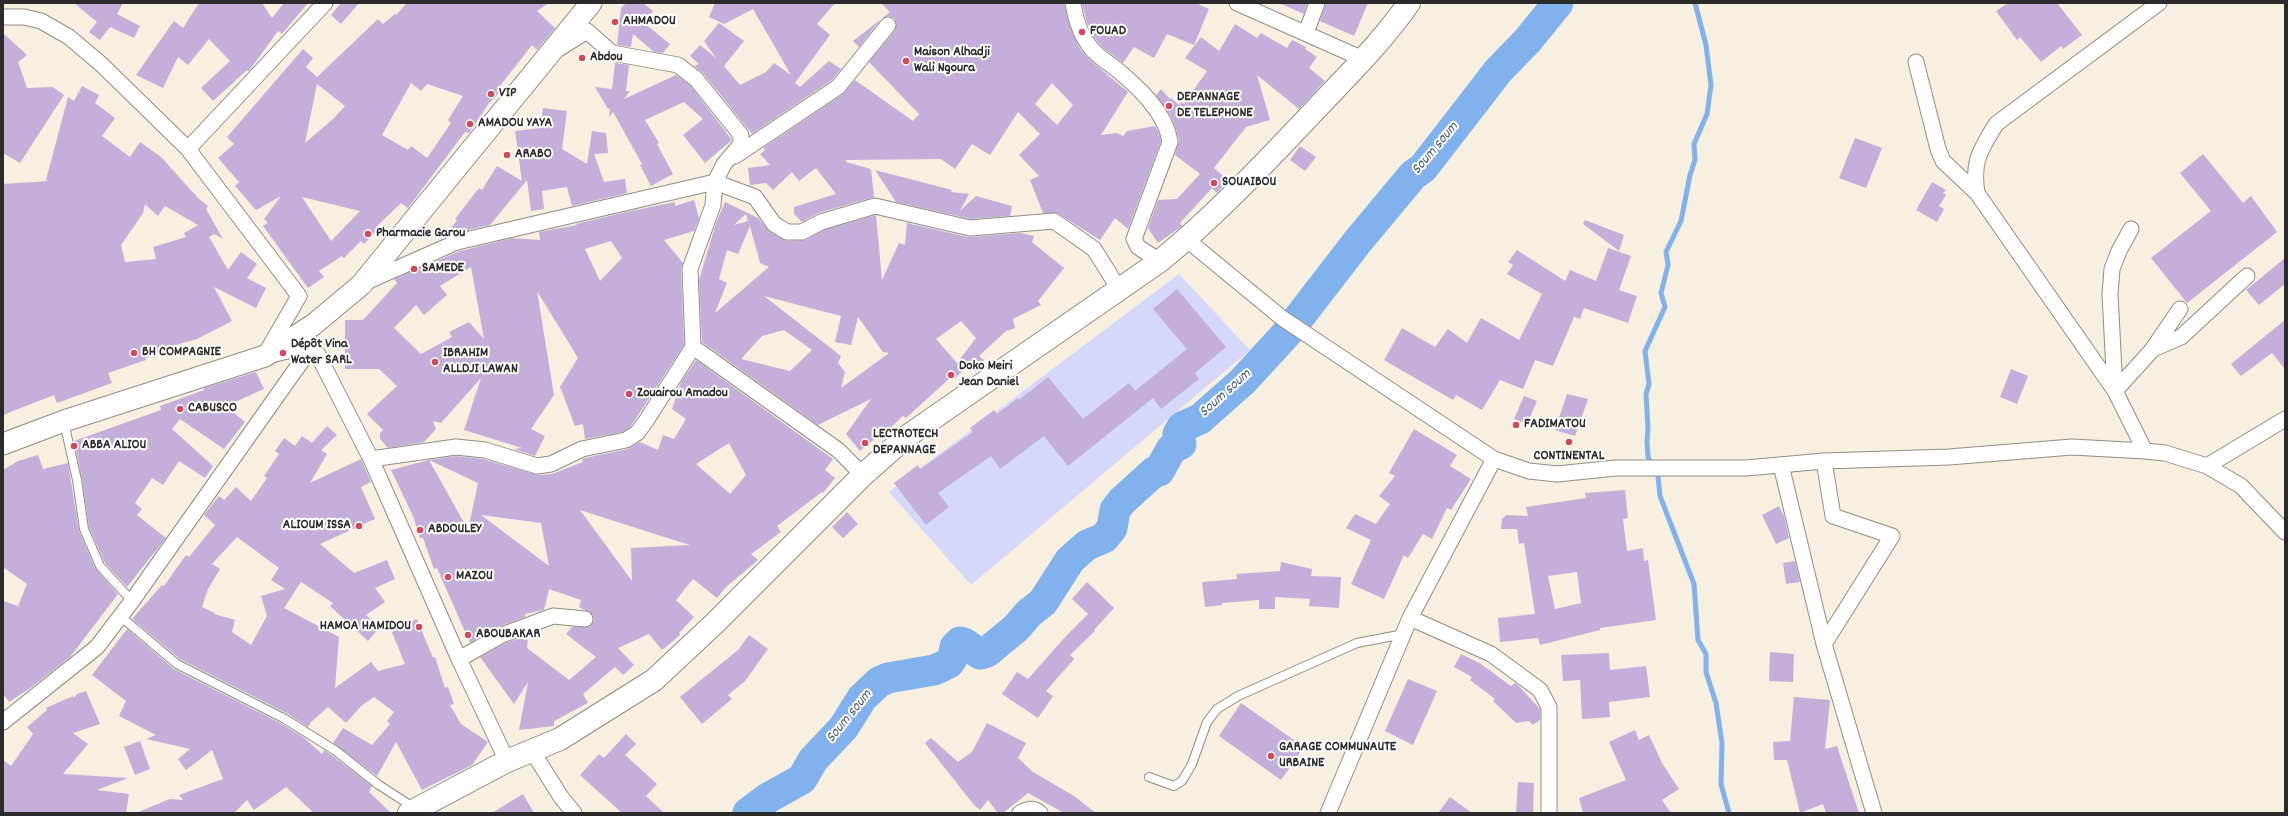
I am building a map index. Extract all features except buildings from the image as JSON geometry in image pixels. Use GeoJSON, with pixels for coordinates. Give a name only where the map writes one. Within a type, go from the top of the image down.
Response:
{"type":"FeatureCollection","features":[{"type":"Feature","properties":{"kind":"main road"},"geometry":{"type":"LineString","coordinates":[[3,444],[64,421],[265,356],[314,325],[361,285],[545,57],[591,3]]}},
{"type":"Feature","properties":{"kind":"main road"},"geometry":{"type":"LineString","coordinates":[[412,811],[507,761],[560,739],[654,680],[714,624],[863,475],[906,437],[1160,261],[1186,239],[1254,174],[1363,59],[1409,3]]}},
{"type":"Feature","properties":{"kind":"street"},"geometry":{"type":"LineString","coordinates":[[188,149],[325,3]]}},
{"type":"Feature","properties":{"kind":"street"},"geometry":{"type":"LineString","coordinates":[[1073,3],[1075,18],[1090,48],[1134,84],[1165,122],[1169,132],[1170,142],[1134,239],[1138,247],[1160,261]]}},
{"type":"Feature","properties":{"kind":"street"},"geometry":{"type":"LineString","coordinates":[[1237,3],[1363,59]]}},
{"type":"Feature","properties":{"kind":"street"},"geometry":{"type":"LineString","coordinates":[[1306,33],[1317,3]]}},
{"type":"Feature","properties":{"kind":"street"},"geometry":{"type":"LineString","coordinates":[[1977,194],[1974,174],[1979,152],[1996,124],[2159,3]]}},
{"type":"Feature","properties":{"kind":"street"},"geometry":{"type":"LineString","coordinates":[[6,17],[24,17],[41,22],[69,37],[101,64],[188,149],[299,296],[265,356]]}},
{"type":"Feature","properties":{"kind":"street"},"geometry":{"type":"LineString","coordinates":[[724,164],[783,122],[838,87],[888,25]]}},
{"type":"Feature","properties":{"kind":"street"},"geometry":{"type":"LineString","coordinates":[[371,459],[456,447],[485,450],[537,466],[551,464],[582,449],[626,440],[637,433],[642,427],[693,347],[690,269],[714,205],[715,182],[724,164],[741,144],[741,136],[696,79],[678,65],[612,53],[587,31],[545,57]]}},
{"type":"Feature","properties":{"kind":"street"},"geometry":{"type":"LineString","coordinates":[[1916,62],[1938,149],[1943,161],[1977,194],[2115,391],[2145,450]]}},
{"type":"Feature","properties":{"kind":"street"},"geometry":{"type":"LineString","coordinates":[[361,285],[457,242],[715,182],[755,198],[774,224],[787,232],[802,232],[821,222],[875,206],[970,228],[1022,226],[1054,221],[1094,249],[1119,288]]}},
{"type":"Feature","properties":{"kind":"street"},"geometry":{"type":"LineString","coordinates":[[2115,391],[2110,294],[2112,269],[2119,251],[2131,229]]}},
{"type":"Feature","properties":{"kind":"street"},"geometry":{"type":"LineString","coordinates":[[1186,239],[1282,318],[1305,334],[1494,459],[1529,471],[1557,474],[1616,468],[1746,468],[1824,461],[1949,457],[2072,447],[2145,450],[2165,453],[2207,466],[2241,486],[2285,532]]}},
{"type":"Feature","properties":{"kind":"street"},"geometry":{"type":"LineString","coordinates":[[2152,350],[2181,337],[2247,276]]}},
{"type":"Feature","properties":{"kind":"street"},"geometry":{"type":"LineString","coordinates":[[2115,391],[2152,350],[2180,309]]}},
{"type":"Feature","properties":{"kind":"street"},"geometry":{"type":"LineString","coordinates":[[265,356],[313,345]]}},
{"type":"Feature","properties":{"kind":"street"},"geometry":{"type":"LineString","coordinates":[[313,345],[371,459],[459,659],[507,761]]}},
{"type":"Feature","properties":{"kind":"street"},"geometry":{"type":"LineString","coordinates":[[3,722],[97,647],[132,601],[313,345]]}},
{"type":"Feature","properties":{"kind":"street"},"geometry":{"type":"LineString","coordinates":[[693,347],[838,450],[863,475]]}},
{"type":"Feature","properties":{"kind":"street"},"geometry":{"type":"LineString","coordinates":[[2207,466],[2285,419]]}},
{"type":"Feature","properties":{"kind":"street"},"geometry":{"type":"LineString","coordinates":[[1328,813],[1410,618],[1494,459]]}},
{"type":"Feature","properties":{"kind":"street"},"geometry":{"type":"LineString","coordinates":[[1824,461],[1833,516],[1892,536],[1824,644]]}},
{"type":"Feature","properties":{"kind":"street"},"geometry":{"type":"LineString","coordinates":[[1781,465],[1824,644],[1874,813]]}},
{"type":"Feature","properties":{"kind":"street"},"geometry":{"type":"LineString","coordinates":[[459,659],[502,635],[553,616],[585,618]]}},
{"type":"Feature","properties":{"kind":"street"},"geometry":{"type":"LineString","coordinates":[[1410,618],[1491,654],[1540,690],[1549,707],[1549,813]]}},
{"type":"Feature","properties":{"kind":"street"},"geometry":{"type":"LineString","coordinates":[[532,751],[561,797],[574,813]]}},
{"type":"Feature","properties":{"kind":"street"},"geometry":{"type":"LineString","coordinates":[[1020,813],[1027,809],[1035,809],[1040,813]]}},
{"type":"Feature","properties":{"kind":"lane"},"geometry":{"type":"LineString","coordinates":[[64,421],[78,486],[84,529],[100,566],[132,601]]}},
{"type":"Feature","properties":{"kind":"lane"},"geometry":{"type":"LineString","coordinates":[[120,616],[177,664],[285,720],[336,751],[412,811]]}},
{"type":"Feature","properties":{"kind":"lane"},"geometry":{"type":"LineString","coordinates":[[1148,777],[1174,786],[1182,781],[1192,764],[1207,722],[1217,709],[1238,696],[1357,643],[1404,634]]}},
{"type":"Feature","properties":{"kind":"shaded area"},"geometry":{"type":"Polygon","coordinates":[[[1179,274],[1250,350],[971,585],[889,492],[1179,274]]]}},
{"type":"Feature","properties":{"kind":"waterway","name":"Soum soum"},"geometry":{"type":"LineString","coordinates":[[748,813],[768,798],[802,779],[813,760],[844,727],[862,698],[879,682],[888,678],[934,670],[941,667],[949,663],[953,657],[955,647],[960,642],[964,643],[980,654],[987,652],[1016,628],[1029,613],[1043,602],[1070,560],[1087,545],[1104,538],[1112,528],[1115,510],[1122,501],[1154,472],[1159,471],[1172,448],[1181,444],[1178,434],[1182,427],[1200,419],[1243,381],[1287,333],[1358,241],[1413,175],[1423,168],[1498,71],[1528,40],[1558,3]]}},
{"type":"Feature","properties":{"kind":"waterway"},"geometry":{"type":"LineString","coordinates":[[1695,3],[1706,45],[1711,85],[1707,114],[1694,144],[1695,160],[1690,175],[1681,221],[1666,252],[1668,265],[1661,293],[1665,307],[1645,351],[1649,384],[1646,394],[1648,427],[1647,442],[1648,457],[1658,476],[1660,496],[1694,584],[1698,640],[1706,654],[1706,672],[1716,703],[1722,743],[1721,784],[1729,813]]}},
{"type":"Feature","properties":{"kind":"place","name":"AHMADOU"},"geometry":{"type":"Point","coordinates":[615,22]}},
{"type":"Feature","properties":{"kind":"place","name":"FOUAD"},"geometry":{"type":"Point","coordinates":[1082,32]}},
{"type":"Feature","properties":{"kind":"place","name":"Abdou"},"geometry":{"type":"Point","coordinates":[582,58]}},
{"type":"Feature","properties":{"kind":"place","name":"Maison Alhadji Wali Ngoura"},"geometry":{"type":"Point","coordinates":[906,61]}},
{"type":"Feature","properties":{"kind":"place","name":"VIP"},"geometry":{"type":"Point","coordinates":[491,94]}},
{"type":"Feature","properties":{"kind":"place","name":"DEPANNAGE DE TELEPHONE"},"geometry":{"type":"Point","coordinates":[1169,106]}},
{"type":"Feature","properties":{"kind":"place","name":"AMADOU YAYA"},"geometry":{"type":"Point","coordinates":[470,124]}},
{"type":"Feature","properties":{"kind":"place","name":"ARABO"},"geometry":{"type":"Point","coordinates":[507,155]}},
{"type":"Feature","properties":{"kind":"place","name":"SOUAIBOU"},"geometry":{"type":"Point","coordinates":[1214,183]}},
{"type":"Feature","properties":{"kind":"place","name":"Pharmacie Garou"},"geometry":{"type":"Point","coordinates":[368,234]}},
{"type":"Feature","properties":{"kind":"place","name":"SAMEDE"},"geometry":{"type":"Point","coordinates":[414,269]}},
{"type":"Feature","properties":{"kind":"place","name":"BH COMPAGNIE"},"geometry":{"type":"Point","coordinates":[134,353]}},
{"type":"Feature","properties":{"kind":"place","name":"Dépôt Vina Water SARL"},"geometry":{"type":"Point","coordinates":[283,353]}},
{"type":"Feature","properties":{"kind":"place","name":"IBRAHIM ALLDJI LAWAN"},"geometry":{"type":"Point","coordinates":[435,362]}},
{"type":"Feature","properties":{"kind":"place","name":"Doko Meiri Jean Daniel"},"geometry":{"type":"Point","coordinates":[951,375]}},
{"type":"Feature","properties":{"kind":"place","name":"Zouairou Amadou"},"geometry":{"type":"Point","coordinates":[629,394]}},
{"type":"Feature","properties":{"kind":"place","name":"CABUSCO"},"geometry":{"type":"Point","coordinates":[180,409]}},
{"type":"Feature","properties":{"kind":"place","name":"FADIMATOU"},"geometry":{"type":"Point","coordinates":[1516,425]}},
{"type":"Feature","properties":{"kind":"place","name":"CONTINENTAL"},"geometry":{"type":"Point","coordinates":[1569,442]}},
{"type":"Feature","properties":{"kind":"place","name":"LECTROTECH DEPANNAGE"},"geometry":{"type":"Point","coordinates":[865,443]}},
{"type":"Feature","properties":{"kind":"place","name":"ABBA ALIOU"},"geometry":{"type":"Point","coordinates":[74,446]}},
{"type":"Feature","properties":{"kind":"place","name":"ALIOUM ISSA"},"geometry":{"type":"Point","coordinates":[359,526]}},
{"type":"Feature","properties":{"kind":"place","name":"ABDOULEY"},"geometry":{"type":"Point","coordinates":[420,530]}},
{"type":"Feature","properties":{"kind":"place","name":"MAZOU"},"geometry":{"type":"Point","coordinates":[448,577]}},
{"type":"Feature","properties":{"kind":"place","name":"HAMOA HAMIDOU"},"geometry":{"type":"Point","coordinates":[419,627]}},
{"type":"Feature","properties":{"kind":"place","name":"ABOUBAKAR"},"geometry":{"type":"Point","coordinates":[468,635]}},
{"type":"Feature","properties":{"kind":"place","name":"GARAGE COMMUNAUTE URBAINE"},"geometry":{"type":"Point","coordinates":[1271,756]}}]}
